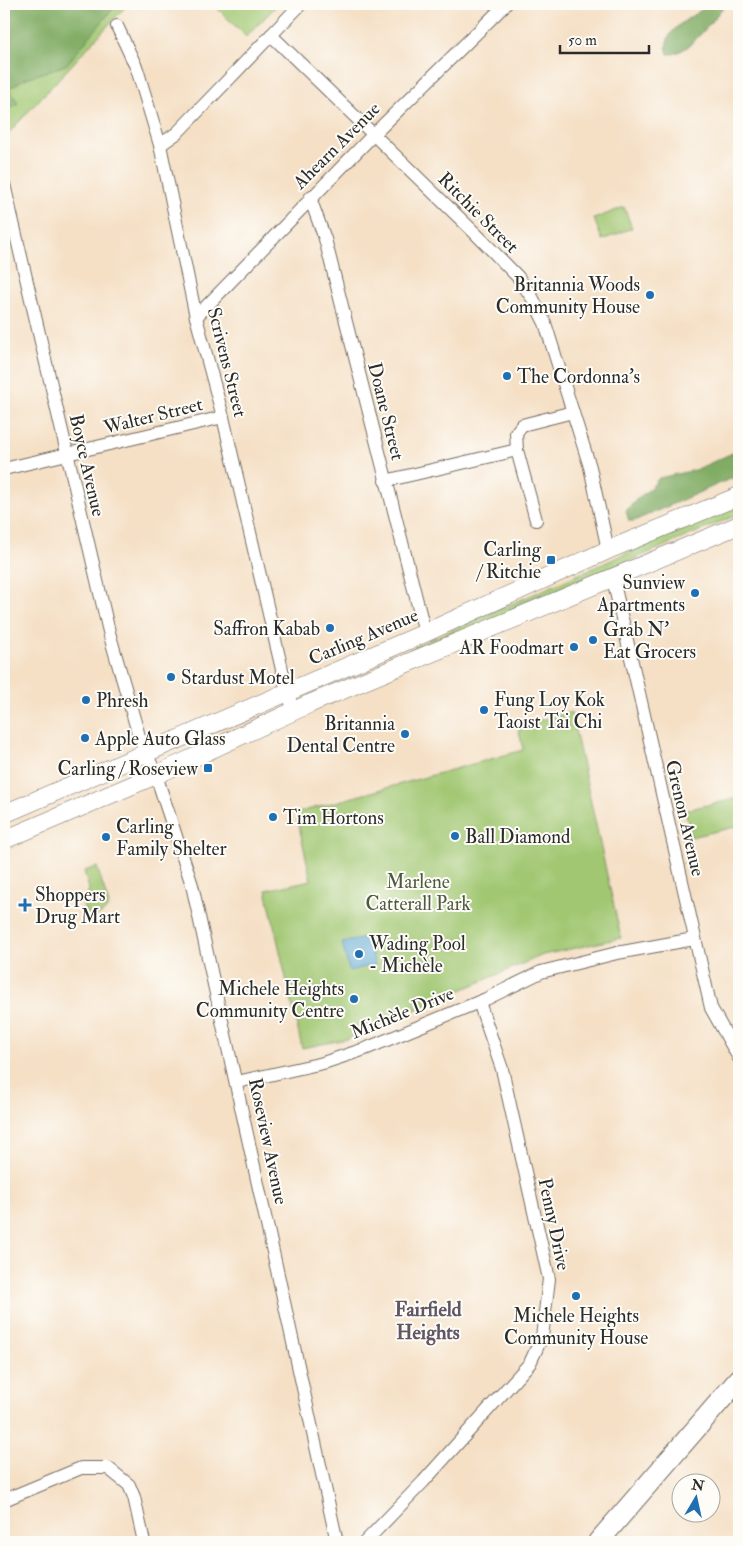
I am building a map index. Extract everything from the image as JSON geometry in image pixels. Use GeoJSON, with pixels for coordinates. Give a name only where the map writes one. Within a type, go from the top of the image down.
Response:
{"type":"FeatureCollection","features":[{"type":"Feature","properties":{"kind":"main road","name":"Carling Avenue"},"geometry":{"type":"LineString","coordinates":[[4,812],[425,633],[608,550],[739,496]]}},
{"type":"Feature","properties":{"kind":"main road"},"geometry":{"type":"LineString","coordinates":[[4,840],[156,775],[294,711],[739,525]]}},
{"type":"Feature","properties":{"kind":"main road"},"geometry":{"type":"LineString","coordinates":[[598,1542],[739,1378]]}},
{"type":"Feature","properties":{"kind":"street"},"geometry":{"type":"LineString","coordinates":[[160,145],[177,133],[301,4]]}},
{"type":"Feature","properties":{"kind":"street","name":"Ahearn Avenue"},"geometry":{"type":"LineString","coordinates":[[196,317],[310,198],[506,4]]}},
{"type":"Feature","properties":{"kind":"street","name":"Scrivens Street"},"geometry":{"type":"LineString","coordinates":[[117,26],[137,68],[160,145],[196,317],[223,417],[287,691],[294,711]]}},
{"type":"Feature","properties":{"kind":"street","name":"Ritchie Street"},"geometry":{"type":"LineString","coordinates":[[270,35],[476,234],[518,277],[533,299],[545,323],[590,467],[608,550]]}},
{"type":"Feature","properties":{"kind":"street","name":"Boyce Avenue"},"geometry":{"type":"LineString","coordinates":[[4,184],[66,456],[110,636],[138,736],[146,753]]}},
{"type":"Feature","properties":{"kind":"street","name":"Doane Street"},"geometry":{"type":"LineString","coordinates":[[310,198],[325,239],[425,633]]}},
{"type":"Feature","properties":{"kind":"street"},"geometry":{"type":"LineString","coordinates":[[536,520],[517,450],[516,433],[522,426],[573,412]]}},
{"type":"Feature","properties":{"kind":"street","name":"Walter Street"},"geometry":{"type":"LineString","coordinates":[[4,469],[66,456],[223,417]]}},
{"type":"Feature","properties":{"kind":"street"},"geometry":{"type":"LineString","coordinates":[[385,481],[517,450]]}},
{"type":"Feature","properties":{"kind":"street","name":"Grenon Avenue"},"geometry":{"type":"LineString","coordinates":[[613,579],[694,939],[713,1013],[739,1058]]}},
{"type":"Feature","properties":{"kind":"street","name":"Roseview Avenue"},"geometry":{"type":"LineString","coordinates":[[146,753],[156,775],[192,885],[337,1542]]}},
{"type":"Feature","properties":{"kind":"street","name":"Michèle Drive"},"geometry":{"type":"LineString","coordinates":[[237,1082],[323,1063],[365,1049],[479,1002],[542,972],[617,954],[694,939]]}},
{"type":"Feature","properties":{"kind":"street","name":"Penny Drive"},"geometry":{"type":"LineString","coordinates":[[365,1542],[424,1482],[530,1363],[542,1337],[549,1279],[502,1069],[479,1002]]}},
{"type":"Feature","properties":{"kind":"street"},"geometry":{"type":"LineString","coordinates":[[4,1500],[81,1468],[108,1468],[129,1485],[134,1497],[144,1542]]}},
{"type":"Feature","properties":{"kind":"green space"},"geometry":{"type":"Polygon","coordinates":[[[4,4],[117,4],[66,65],[24,79],[9,89],[18,103],[4,112],[4,4]]]}},
{"type":"Feature","properties":{"kind":"green space"},"geometry":{"type":"Polygon","coordinates":[[[82,4],[128,4],[4,138],[4,90],[82,4]]]}},
{"type":"Feature","properties":{"kind":"green space"},"geometry":{"type":"Polygon","coordinates":[[[213,4],[278,4],[246,37],[213,4]]]}},
{"type":"Feature","properties":{"kind":"green space"},"geometry":{"type":"Polygon","coordinates":[[[709,4],[726,4],[692,43],[676,53],[668,54],[667,45],[673,31],[709,4]]]}},
{"type":"Feature","properties":{"kind":"green space"},"geometry":{"type":"Polygon","coordinates":[[[624,207],[632,228],[602,240],[594,219],[624,207]]]}},
{"type":"Feature","properties":{"kind":"green space"},"geometry":{"type":"Polygon","coordinates":[[[739,450],[739,475],[634,521],[629,521],[626,511],[659,478],[695,470],[739,450]]]}},
{"type":"Feature","properties":{"kind":"green space"},"geometry":{"type":"Polygon","coordinates":[[[739,504],[739,514],[406,657],[404,654],[418,645],[739,504]]]}},
{"type":"Feature","properties":{"kind":"green space","name":"Marlene Catterall Park"},"geometry":{"type":"Polygon","coordinates":[[[571,712],[621,938],[543,955],[347,1039],[302,1048],[266,890],[311,880],[296,813],[523,750],[518,726],[571,712]]]}},
{"type":"Feature","properties":{"kind":"green space"},"geometry":{"type":"Polygon","coordinates":[[[739,798],[739,826],[691,837],[685,810],[739,798]]]}},
{"type":"Feature","properties":{"kind":"green space"},"geometry":{"type":"Polygon","coordinates":[[[97,867],[109,905],[102,913],[94,916],[87,913],[84,909],[83,900],[89,889],[84,871],[97,867]]]}},
{"type":"Feature","properties":{"kind":"water","name":"Wading Pool - Michèle"},"geometry":{"type":"Polygon","coordinates":[[[368,937],[375,965],[349,971],[342,943],[368,937]]]}},
{"type":"Feature","properties":{"kind":"place","name":"Britannia Woods Community House"},"geometry":{"type":"Point","coordinates":[650,295]}},
{"type":"Feature","properties":{"kind":"place","name":"The Cordonna's"},"geometry":{"type":"Point","coordinates":[507,376]}},
{"type":"Feature","properties":{"kind":"place","name":"Carling / Ritchie"},"geometry":{"type":"Point","coordinates":[551,560]}},
{"type":"Feature","properties":{"kind":"place","name":"Sunview Apartments"},"geometry":{"type":"Point","coordinates":[695,593]}},
{"type":"Feature","properties":{"kind":"place","name":"Saffron Kabab"},"geometry":{"type":"Point","coordinates":[330,628]}},
{"type":"Feature","properties":{"kind":"place","name":"Grab N' Eat Grocers"},"geometry":{"type":"Point","coordinates":[593,640]}},
{"type":"Feature","properties":{"kind":"place","name":"AR Foodmart"},"geometry":{"type":"Point","coordinates":[574,647]}},
{"type":"Feature","properties":{"kind":"place","name":"Stardust Motel"},"geometry":{"type":"Point","coordinates":[171,677]}},
{"type":"Feature","properties":{"kind":"place","name":"Phresh"},"geometry":{"type":"Point","coordinates":[86,700]}},
{"type":"Feature","properties":{"kind":"place","name":"Fung Loy Kok Taoist Tai Chi"},"geometry":{"type":"Point","coordinates":[484,710]}},
{"type":"Feature","properties":{"kind":"place","name":"Britannia Dental Centre"},"geometry":{"type":"Point","coordinates":[405,734]}},
{"type":"Feature","properties":{"kind":"place","name":"Apple Auto Glass"},"geometry":{"type":"Point","coordinates":[85,738]}},
{"type":"Feature","properties":{"kind":"place","name":"Carling / Roseview"},"geometry":{"type":"Point","coordinates":[208,768]}},
{"type":"Feature","properties":{"kind":"place","name":"Tim Hortons"},"geometry":{"type":"Point","coordinates":[273,817]}},
{"type":"Feature","properties":{"kind":"place","name":"Ball Diamond"},"geometry":{"type":"Point","coordinates":[455,836]}},
{"type":"Feature","properties":{"kind":"place","name":"Carling Family Shelter"},"geometry":{"type":"Point","coordinates":[106,837]}},
{"type":"Feature","properties":{"kind":"place","name":"Shoppers Drug Mart"},"geometry":{"type":"Point","coordinates":[25,905]}},
{"type":"Feature","properties":{"kind":"place","name":"Wading Pool - Michèle"},"geometry":{"type":"Point","coordinates":[359,954]}},
{"type":"Feature","properties":{"kind":"place","name":"Michele Heights Community Centre"},"geometry":{"type":"Point","coordinates":[354,999]}},
{"type":"Feature","properties":{"kind":"place","name":"Michele Heights Community House"},"geometry":{"type":"Point","coordinates":[576,1296]}},
{"type":"Feature","properties":{"kind":"district","name":"Fairfield Heights"},"geometry":{"type":"Point","coordinates":[428,1320]}}]}
